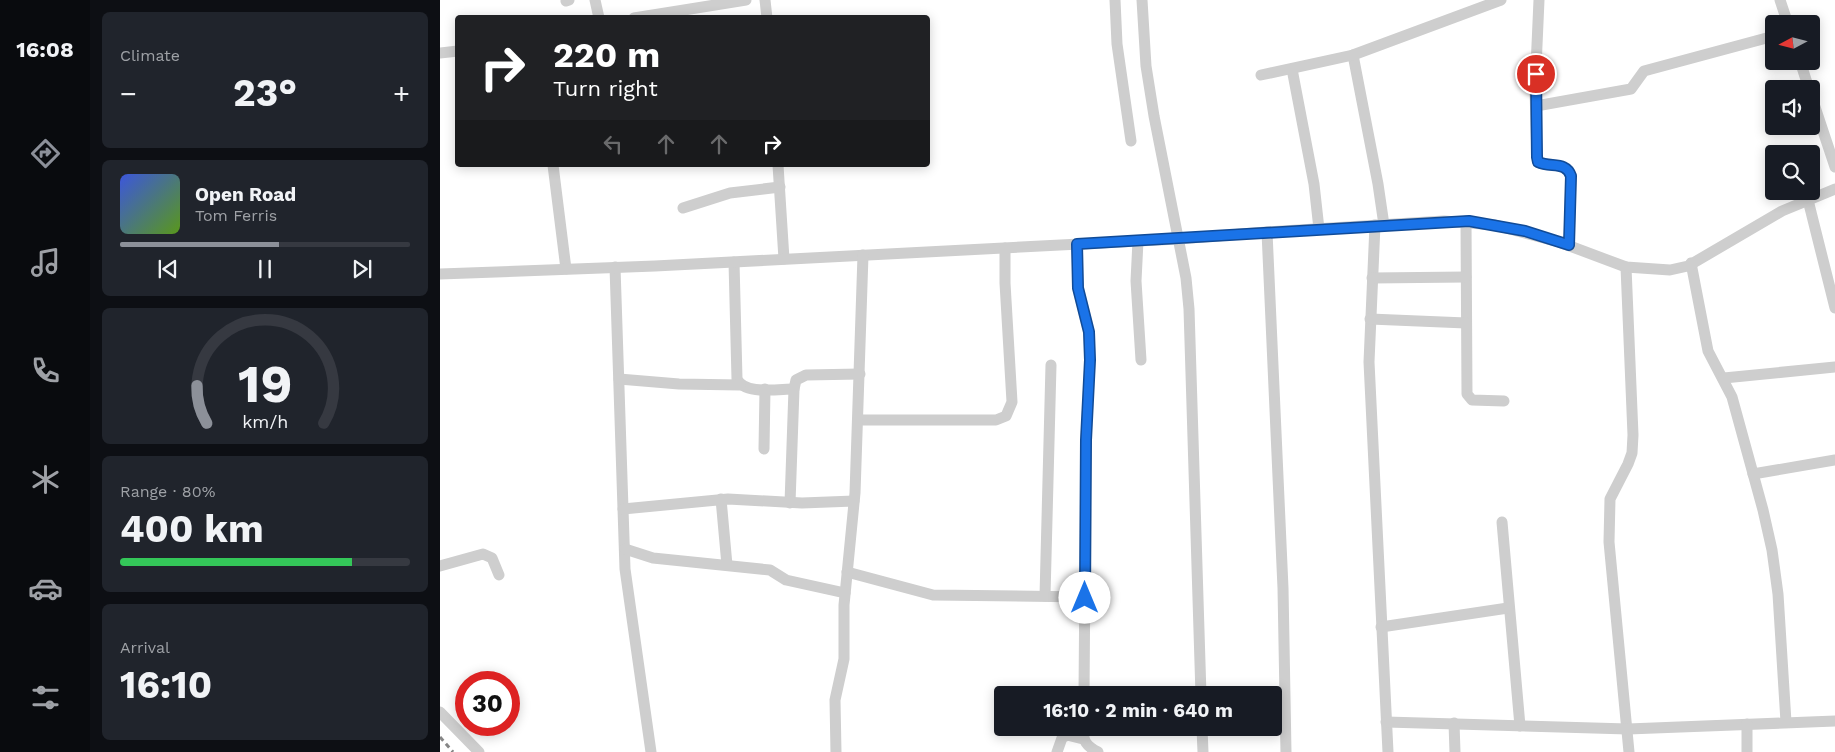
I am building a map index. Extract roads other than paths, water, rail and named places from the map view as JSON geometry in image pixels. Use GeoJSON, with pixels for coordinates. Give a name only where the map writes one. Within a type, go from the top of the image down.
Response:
{"type":"FeatureCollection","features":[{"type":"Feature","properties":{"kind":"street"},"geometry":{"type":"LineString","coordinates":[[595,0],[598,15]]}},
{"type":"Feature","properties":{"kind":"street"},"geometry":{"type":"LineString","coordinates":[[650,15],[720,2],[746,0]]}},
{"type":"Feature","properties":{"kind":"street"},"geometry":{"type":"LineString","coordinates":[[765,0],[767,15]]}},
{"type":"Feature","properties":{"kind":"street"},"geometry":{"type":"LineString","coordinates":[[1115,0],[1117,44],[1131,142]]}},
{"type":"Feature","properties":{"kind":"street"},"geometry":{"type":"LineString","coordinates":[[1142,0],[1146,66],[1186,278],[1189,310],[1202,686]]}},
{"type":"Feature","properties":{"kind":"street"},"geometry":{"type":"LineString","coordinates":[[1260,75],[1353,55],[1501,0]]}},
{"type":"Feature","properties":{"kind":"street"},"geometry":{"type":"LineString","coordinates":[[1539,0],[1536,106],[1538,162],[1545,165],[1565,166],[1571,176],[1569,245]]}},
{"type":"Feature","properties":{"kind":"street"},"geometry":{"type":"LineString","coordinates":[[1780,0],[1785,15]]}},
{"type":"Feature","properties":{"kind":"street"},"geometry":{"type":"LineString","coordinates":[[1536,106],[1631,89],[1644,71],[1765,38]]}},
{"type":"Feature","properties":{"kind":"street"},"geometry":{"type":"LineString","coordinates":[[440,53],[455,50]]}},
{"type":"Feature","properties":{"kind":"street"},"geometry":{"type":"LineString","coordinates":[[1353,55],[1378,184],[1379,225],[1372,278],[1369,362],[1388,752]]}},
{"type":"Feature","properties":{"kind":"street"},"geometry":{"type":"LineString","coordinates":[[1292,69],[1314,184],[1319,229]]}},
{"type":"Feature","properties":{"kind":"street"},"geometry":{"type":"LineString","coordinates":[[1820,122],[1835,167]]}},
{"type":"Feature","properties":{"kind":"street"},"geometry":{"type":"LineString","coordinates":[[554,167],[566,269]]}},
{"type":"Feature","properties":{"kind":"street"},"geometry":{"type":"LineString","coordinates":[[778,167],[784,259]]}},
{"type":"Feature","properties":{"kind":"street"},"geometry":{"type":"LineString","coordinates":[[683,208],[730,193],[780,187]]}},
{"type":"Feature","properties":{"kind":"street"},"geometry":{"type":"LineString","coordinates":[[1820,195],[1835,189]]}},
{"type":"Feature","properties":{"kind":"street"},"geometry":{"type":"LineString","coordinates":[[440,273],[734,262],[1178,239],[1379,225],[1466,222],[1525,231],[1626,266],[1670,270],[1691,263],[1782,212],[1808,200],[1835,308]]}},
{"type":"Feature","properties":{"kind":"street"},"geometry":{"type":"LineString","coordinates":[[1466,222],[1467,394],[1472,400],[1504,401]]}},
{"type":"Feature","properties":{"kind":"street"},"geometry":{"type":"LineString","coordinates":[[1267,232],[1283,588],[1286,752]]}},
{"type":"Feature","properties":{"kind":"street"},"geometry":{"type":"LineString","coordinates":[[1138,241],[1136,281],[1141,360]]}},
{"type":"Feature","properties":{"kind":"street"},"geometry":{"type":"LineString","coordinates":[[1077,244],[1078,288],[1089,332],[1090,360],[1086,440],[1084,686]]}},
{"type":"Feature","properties":{"kind":"street"},"geometry":{"type":"LineString","coordinates":[[858,420],[996,420],[1006,416],[1012,402],[1005,283],[1005,248]]}},
{"type":"Feature","properties":{"kind":"street"},"geometry":{"type":"LineString","coordinates":[[836,752],[835,700],[844,659],[845,593],[854,501],[863,255]]}},
{"type":"Feature","properties":{"kind":"street"},"geometry":{"type":"LineString","coordinates":[[734,262],[737,379],[743,388],[794,388]]}},
{"type":"Feature","properties":{"kind":"street"},"geometry":{"type":"LineString","coordinates":[[1691,263],[1708,350],[1716,368],[1724,378],[1732,397],[1770,542],[1776,586],[1786,722]]}},
{"type":"Feature","properties":{"kind":"street"},"geometry":{"type":"LineString","coordinates":[[1626,266],[1633,435],[1632,453],[1610,499],[1609,542],[1629,752]]}},
{"type":"Feature","properties":{"kind":"street"},"geometry":{"type":"LineString","coordinates":[[615,267],[625,549],[634,640],[651,752]]}},
{"type":"Feature","properties":{"kind":"street"},"geometry":{"type":"LineString","coordinates":[[1372,278],[1466,276]]}},
{"type":"Feature","properties":{"kind":"street"},"geometry":{"type":"LineString","coordinates":[[1370,319],[1466,324]]}},
{"type":"Feature","properties":{"kind":"street"},"geometry":{"type":"LineString","coordinates":[[1045,596],[1051,365]]}},
{"type":"Feature","properties":{"kind":"street"},"geometry":{"type":"LineString","coordinates":[[1724,378],[1835,367]]}},
{"type":"Feature","properties":{"kind":"street"},"geometry":{"type":"LineString","coordinates":[[790,503],[794,388],[796,380],[806,375],[860,374]]}},
{"type":"Feature","properties":{"kind":"street"},"geometry":{"type":"LineString","coordinates":[[619,379],[678,384],[740,385]]}},
{"type":"Feature","properties":{"kind":"street"},"geometry":{"type":"LineString","coordinates":[[764,449],[765,389]]}},
{"type":"Feature","properties":{"kind":"street"},"geometry":{"type":"LineString","coordinates":[[1753,474],[1835,460]]}},
{"type":"Feature","properties":{"kind":"street"},"geometry":{"type":"LineString","coordinates":[[623,509],[721,499],[790,503],[854,501]]}},
{"type":"Feature","properties":{"kind":"street"},"geometry":{"type":"LineString","coordinates":[[721,499],[727,565]]}},
{"type":"Feature","properties":{"kind":"street"},"geometry":{"type":"LineString","coordinates":[[1502,522],[1508,608],[1520,726]]}},
{"type":"Feature","properties":{"kind":"street"},"geometry":{"type":"LineString","coordinates":[[625,549],[653,558],[770,570],[786,580],[845,593]]}},
{"type":"Feature","properties":{"kind":"street"},"geometry":{"type":"LineString","coordinates":[[440,566],[475,556],[489,555],[499,574]]}},
{"type":"Feature","properties":{"kind":"street"},"geometry":{"type":"LineString","coordinates":[[847,572],[933,595],[1085,598]]}},
{"type":"Feature","properties":{"kind":"street"},"geometry":{"type":"LineString","coordinates":[[1382,628],[1508,608]]}},
{"type":"Feature","properties":{"kind":"street"},"geometry":{"type":"LineString","coordinates":[[440,712],[478,752]]}},
{"type":"Feature","properties":{"kind":"street"},"geometry":{"type":"LineString","coordinates":[[1386,722],[1628,729],[1835,721]]}},
{"type":"Feature","properties":{"kind":"street"},"geometry":{"type":"LineString","coordinates":[[1454,723],[1455,752]]}},
{"type":"Feature","properties":{"kind":"street"},"geometry":{"type":"LineString","coordinates":[[1746,724],[1747,752]]}},
{"type":"Feature","properties":{"kind":"street"},"geometry":{"type":"LineString","coordinates":[[1057,752],[1062,738],[1066,736]]}},
{"type":"Feature","properties":{"kind":"street"},"geometry":{"type":"LineString","coordinates":[[1084,736],[1090,748],[1098,752]]}},
{"type":"Feature","properties":{"kind":"street"},"geometry":{"type":"LineString","coordinates":[[1202,736],[1203,752]]}},
{"type":"Feature","properties":{"kind":"railway"},"geometry":{"type":"LineString","coordinates":[[440,737],[453,752]]}}]}
